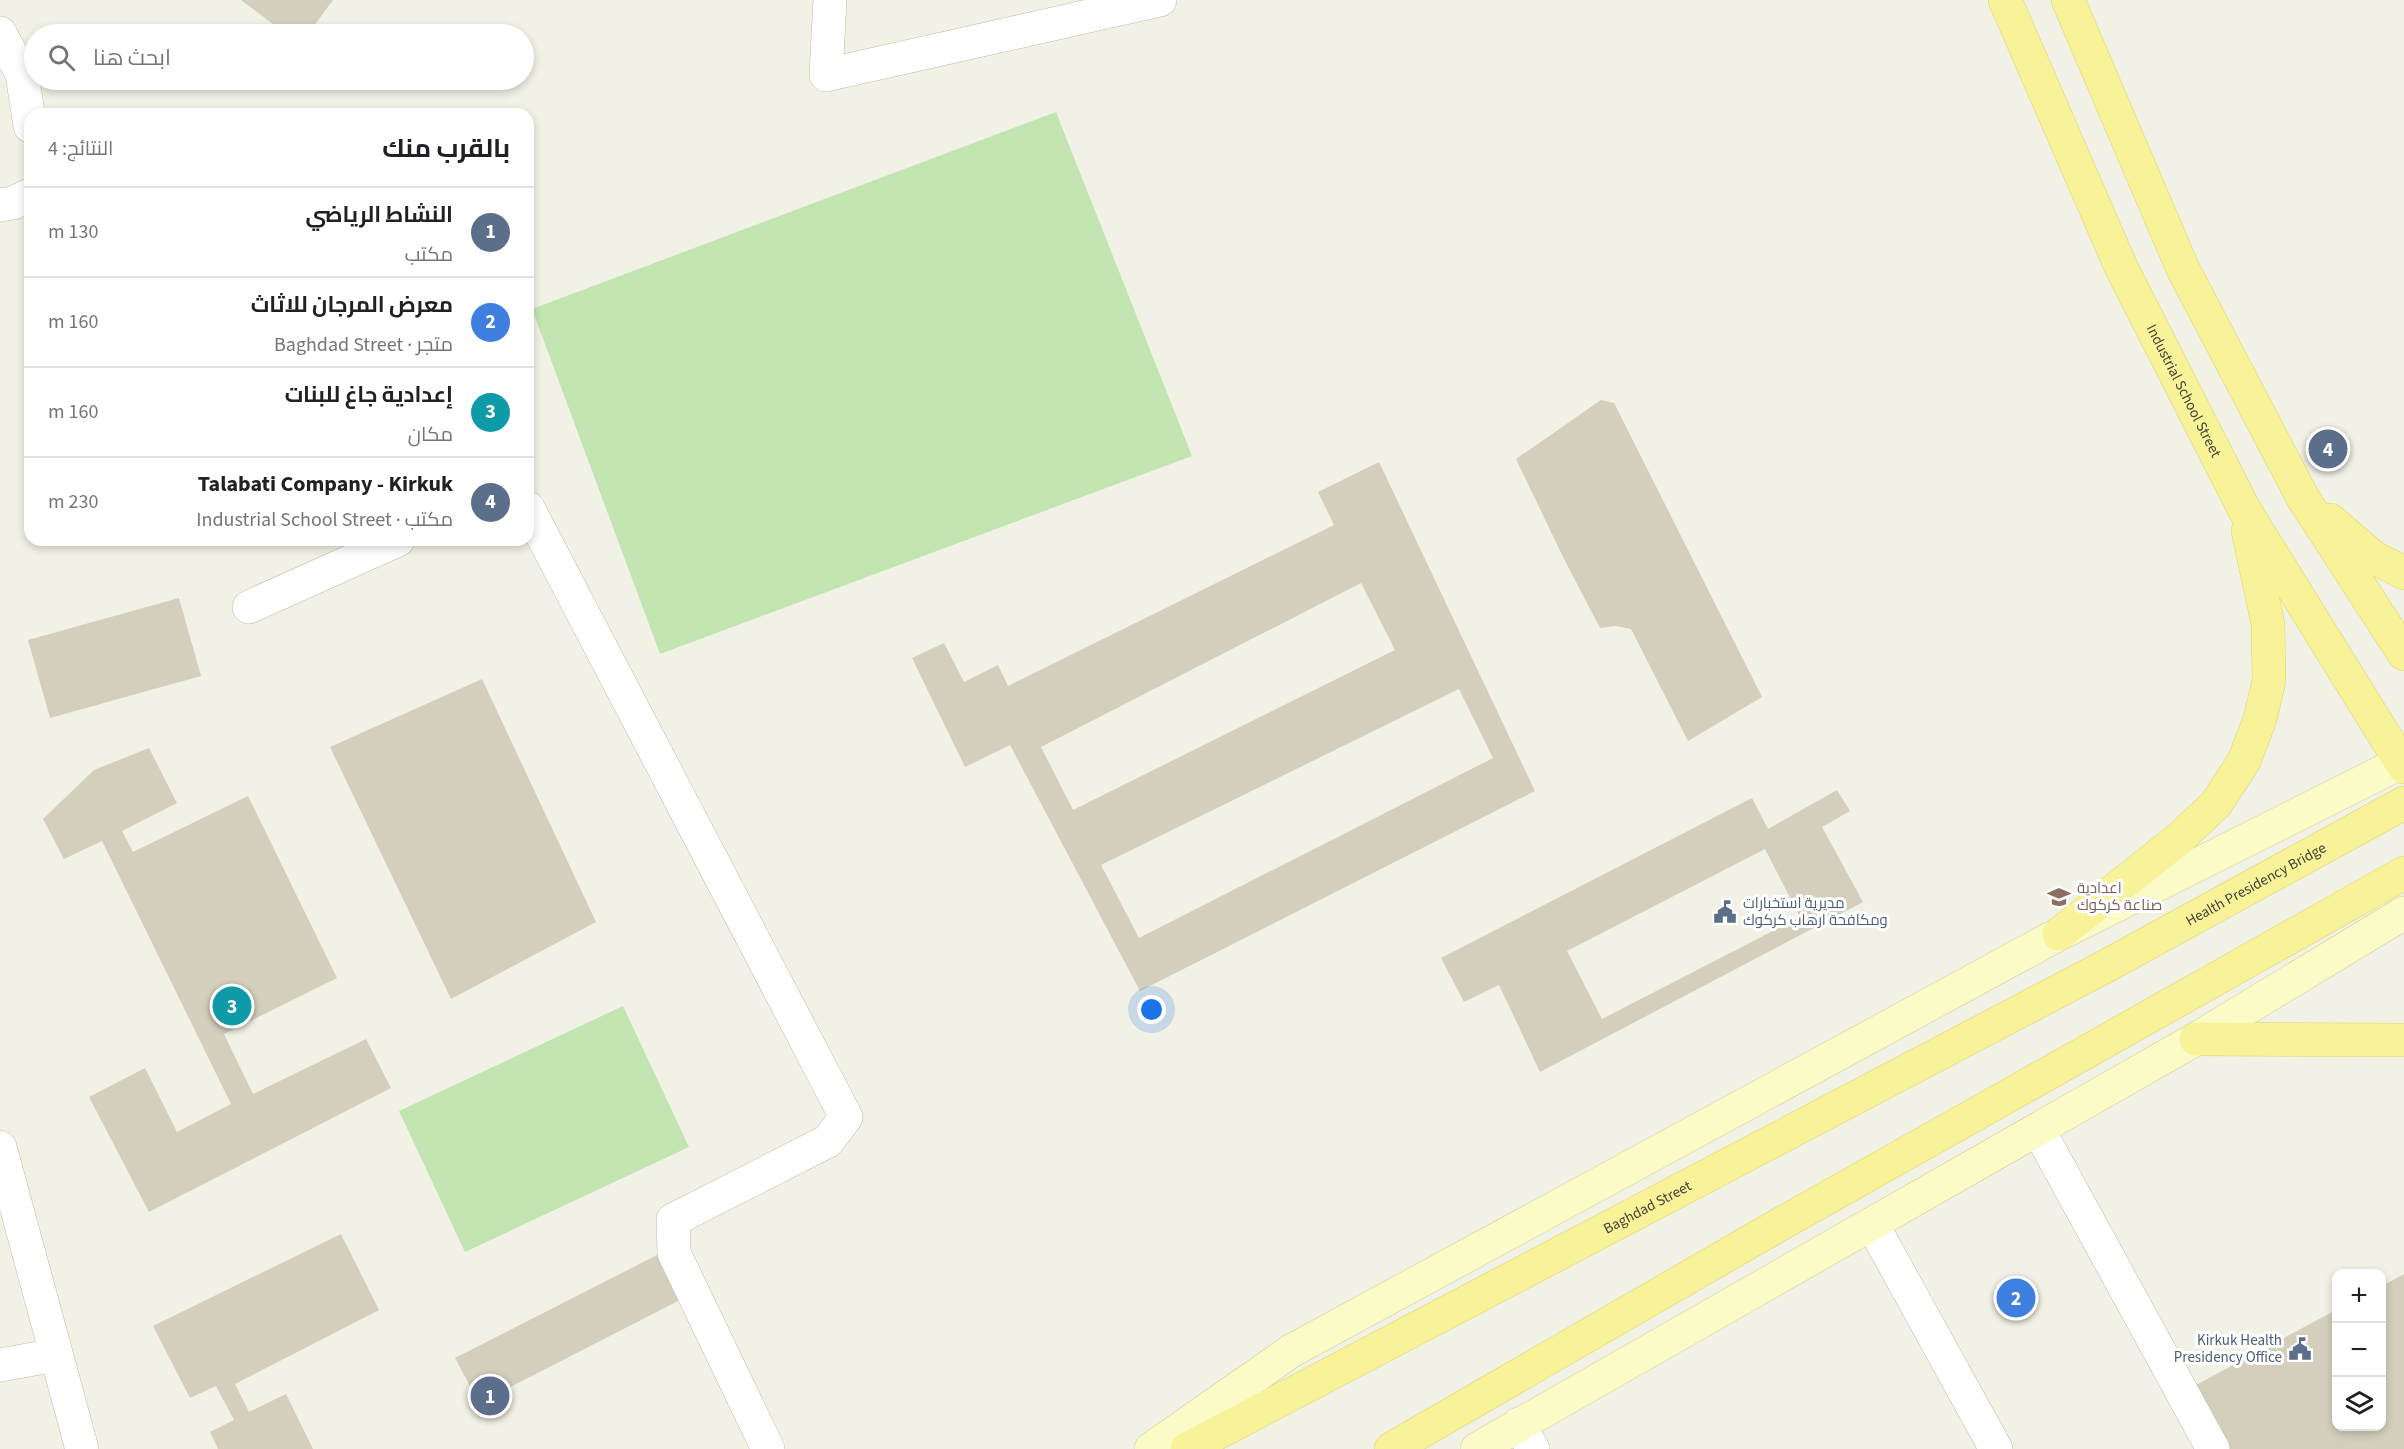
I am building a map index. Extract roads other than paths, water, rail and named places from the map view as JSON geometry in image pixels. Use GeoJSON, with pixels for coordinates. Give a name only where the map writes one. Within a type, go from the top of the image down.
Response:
{"type":"FeatureCollection","features":[{"type":"Feature","properties":{"kind":"main road","name":"Industrial School Street"},"geometry":{"type":"LineString","coordinates":[[2005,0],[2121,267],[2244,509],[2403,764]]}},
{"type":"Feature","properties":{"kind":"main road"},"geometry":{"type":"LineString","coordinates":[[2068,0],[2183,269],[2303,498],[2404,654]]}},
{"type":"Feature","properties":{"kind":"main road"},"geometry":{"type":"LineString","coordinates":[[2303,498],[2373,557],[2404,573]]}},
{"type":"Feature","properties":{"kind":"main road"},"geometry":{"type":"LineString","coordinates":[[2059,934],[2180,838],[2216,804],[2244,761],[2260,719],[2268,681],[2268,624],[2244,509]]}},
{"type":"Feature","properties":{"kind":"main road","name":"Health Presidency Bridge"},"geometry":{"type":"LineString","coordinates":[[2108,966],[2404,803]]}},
{"type":"Feature","properties":{"kind":"main road"},"geometry":{"type":"LineString","coordinates":[[1391,1449],[1777,1226],[2404,873]]}},
{"type":"Feature","properties":{"kind":"main road","name":"Baghdad Street"},"geometry":{"type":"LineString","coordinates":[[1187,1449],[2108,966]]}},
{"type":"Feature","properties":{"kind":"main road"},"geometry":{"type":"LineString","coordinates":[[2196,1039],[2404,1040]]}},
{"type":"Feature","properties":{"kind":"street"},"geometry":{"type":"LineString","coordinates":[[830,0],[826,75],[1104,7],[1160,0]]}},
{"type":"Feature","properties":{"kind":"street"},"geometry":{"type":"LineString","coordinates":[[0,33],[22,74],[24,87]]}},
{"type":"Feature","properties":{"kind":"street"},"geometry":{"type":"LineString","coordinates":[[24,90],[27,108]]}},
{"type":"Feature","properties":{"kind":"street"},"geometry":{"type":"LineString","coordinates":[[0,205],[13,203],[24,198]]}},
{"type":"Feature","properties":{"kind":"street"},"geometry":{"type":"LineString","coordinates":[[534,519],[846,1116],[828,1141],[672,1220],[674,1253],[768,1449]]}},
{"type":"Feature","properties":{"kind":"street"},"geometry":{"type":"LineString","coordinates":[[249,607],[385,546]]}},
{"type":"Feature","properties":{"kind":"street"},"geometry":{"type":"LineString","coordinates":[[1152,1449],[1291,1351],[2059,934],[2403,764]]}},
{"type":"Feature","properties":{"kind":"street"},"geometry":{"type":"LineString","coordinates":[[1477,1449],[1526,1437],[1872,1224],[2196,1039],[2404,913]]}},
{"type":"Feature","properties":{"kind":"street"},"geometry":{"type":"LineString","coordinates":[[2038,1129],[2212,1449]]}},
{"type":"Feature","properties":{"kind":"street"},"geometry":{"type":"LineString","coordinates":[[0,1147],[82,1449]]}},
{"type":"Feature","properties":{"kind":"street"},"geometry":{"type":"LineString","coordinates":[[1872,1224],[1996,1449]]}},
{"type":"Feature","properties":{"kind":"street"},"geometry":{"type":"LineString","coordinates":[[0,1365],[56,1355]]}},
{"type":"Feature","properties":{"kind":"place","name":"Talabati Company - Kirkuk"},"geometry":{"type":"Point","coordinates":[2328,449]}},
{"type":"Feature","properties":{"kind":"place","name":"اعدادية صناعة كركوك"},"geometry":{"type":"Point","coordinates":[2059,897]}},
{"type":"Feature","properties":{"kind":"place","name":"مديرية استخبارات ومكافحة ارهاب كركوك"},"geometry":{"type":"Point","coordinates":[1725,912]}},
{"type":"Feature","properties":{"kind":"place","name":"إعدادية جاغ للبنات"},"geometry":{"type":"Point","coordinates":[232,1006]}},
{"type":"Feature","properties":{"kind":"place","name":"معرض المرجان للاثاث"},"geometry":{"type":"Point","coordinates":[2016,1298]}},
{"type":"Feature","properties":{"kind":"place","name":"Kirkuk Health Presidency Office"},"geometry":{"type":"Point","coordinates":[2300,1349]}},
{"type":"Feature","properties":{"kind":"place","name":"النشاط الرياضي"},"geometry":{"type":"Point","coordinates":[490,1396]}}]}
